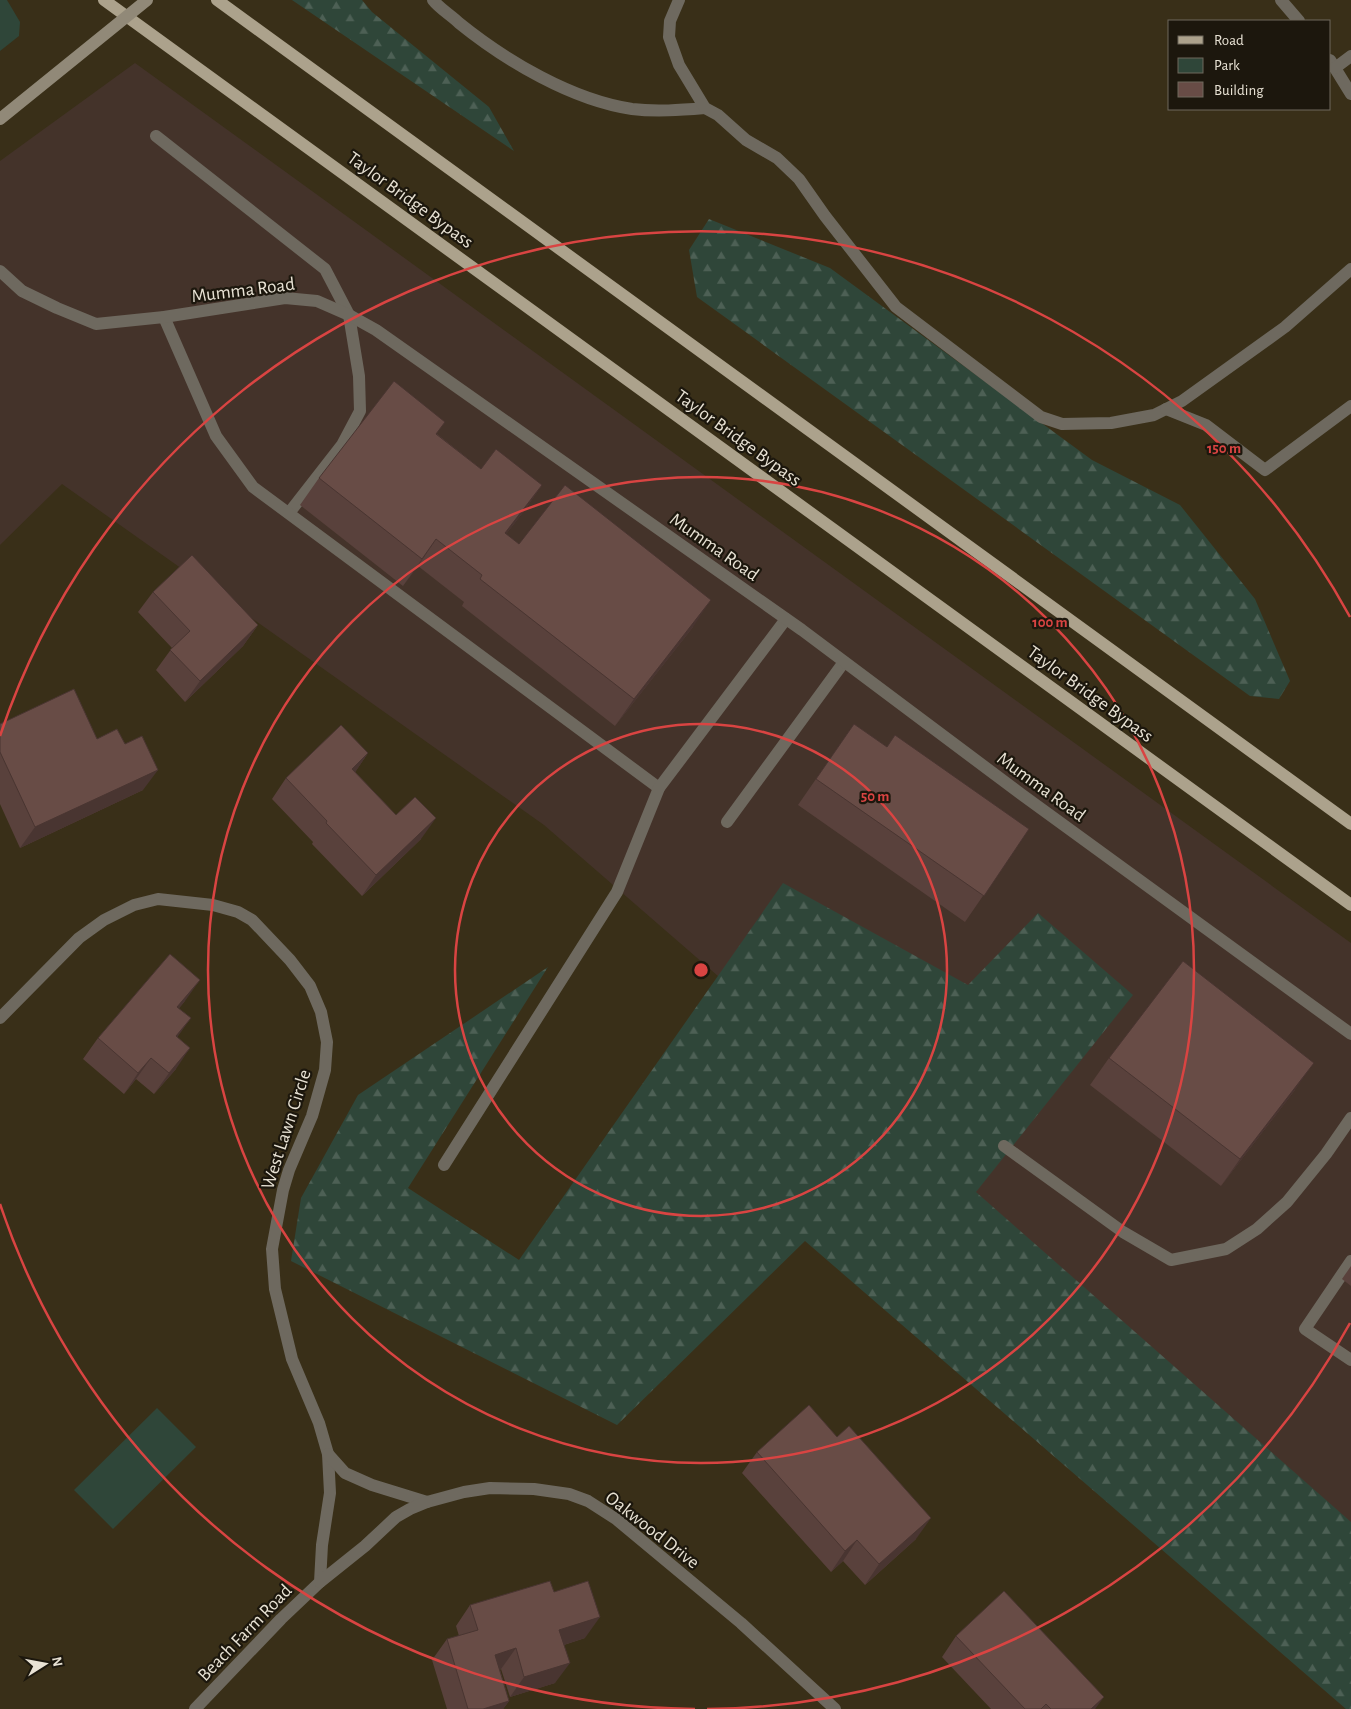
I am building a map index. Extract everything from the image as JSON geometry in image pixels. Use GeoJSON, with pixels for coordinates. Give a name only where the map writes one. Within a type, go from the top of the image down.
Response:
{"type":"FeatureCollection","features":[{"type":"Feature","properties":{"kind":"main road","name":"Taylor Bridge Bypass"},"geometry":{"type":"LineString","coordinates":[[104,0],[1351,905]]}},
{"type":"Feature","properties":{"kind":"main road"},"geometry":{"type":"LineString","coordinates":[[0,118],[147,0]]}},
{"type":"Feature","properties":{"kind":"main road"},"geometry":{"type":"LineString","coordinates":[[217,0],[1351,824]]}},
{"type":"Feature","properties":{"kind":"street"},"geometry":{"type":"LineString","coordinates":[[433,0],[475,36],[531,72],[582,96],[632,109],[672,111],[705,108]]}},
{"type":"Feature","properties":{"kind":"street"},"geometry":{"type":"LineString","coordinates":[[679,0],[670,21],[669,37],[679,65],[705,108],[718,115],[746,140],[777,158],[800,179],[825,216],[896,307],[1041,417],[1062,424],[1111,423],[1154,415],[1182,401],[1285,327],[1351,268]]}},
{"type":"Feature","properties":{"kind":"street"},"geometry":{"type":"LineString","coordinates":[[1282,0],[1298,20]]}},
{"type":"Feature","properties":{"kind":"street"},"geometry":{"type":"LineString","coordinates":[[1351,56],[1332,64],[1351,94]]}},
{"type":"Feature","properties":{"kind":"street"},"geometry":{"type":"LineString","coordinates":[[156,136],[325,269],[349,315],[359,376],[360,411],[342,445],[288,513]]}},
{"type":"Feature","properties":{"kind":"street","name":"Mumma Road"},"geometry":{"type":"LineString","coordinates":[[0,271],[22,292],[96,324],[164,318],[285,298],[317,301],[349,315],[376,330],[786,619],[1020,794],[1351,1034]]}},
{"type":"Feature","properties":{"kind":"street"},"geometry":{"type":"LineString","coordinates":[[164,318],[216,436],[253,487],[659,788]]}},
{"type":"Feature","properties":{"kind":"street"},"geometry":{"type":"LineString","coordinates":[[1166,409],[1206,425],[1265,470],[1351,406]]}},
{"type":"Feature","properties":{"kind":"street"},"geometry":{"type":"LineString","coordinates":[[444,1165],[618,892],[659,788],[786,619]]}},
{"type":"Feature","properties":{"kind":"street"},"geometry":{"type":"LineString","coordinates":[[726,822],[844,662]]}},
{"type":"Feature","properties":{"kind":"street","name":"West Lawn Circle"},"geometry":{"type":"LineString","coordinates":[[0,1018],[85,934],[104,920],[134,904],[158,899],[213,906],[238,912],[252,920],[295,966],[310,986],[321,1012],[327,1042],[325,1070],[312,1116],[289,1170],[283,1190],[272,1249],[275,1289],[292,1359],[319,1423],[328,1454]]}},
{"type":"Feature","properties":{"kind":"street"},"geometry":{"type":"LineString","coordinates":[[1004,1146],[1123,1232],[1171,1260],[1226,1249],[1257,1229],[1287,1202],[1326,1154],[1351,1118]]}},
{"type":"Feature","properties":{"kind":"street"},"geometry":{"type":"LineString","coordinates":[[1351,1260],[1305,1329],[1351,1360]]}},
{"type":"Feature","properties":{"kind":"street"},"geometry":{"type":"LineString","coordinates":[[328,1454],[345,1473],[372,1485],[427,1502]]}},
{"type":"Feature","properties":{"kind":"street","name":"Beach Farm Road"},"geometry":{"type":"LineString","coordinates":[[320,1582],[322,1545],[330,1493],[328,1454]]}},
{"type":"Feature","properties":{"kind":"street","name":"Oakwood Drive"},"geometry":{"type":"LineString","coordinates":[[427,1502],[464,1492],[490,1488],[534,1489],[569,1494],[588,1501],[616,1519],[741,1623],[835,1709]]}},
{"type":"Feature","properties":{"kind":"street","name":"Beach Farm Road"},"geometry":{"type":"LineString","coordinates":[[194,1709],[281,1619],[320,1582],[365,1546],[396,1517],[427,1502]]}},
{"type":"Feature","properties":{"kind":"shaded area"},"geometry":{"type":"Polygon","coordinates":[[[135,63],[1351,943],[1351,1526],[544,825],[62,484],[0,545],[0,161],[135,63]]]}},
{"type":"Feature","properties":{"kind":"green space"},"geometry":{"type":"Polygon","coordinates":[[[0,0],[7,0],[20,22],[19,36],[0,51],[0,0]]]}},
{"type":"Feature","properties":{"kind":"green space"},"geometry":{"type":"Polygon","coordinates":[[[292,0],[362,0],[372,12],[489,107],[514,151],[292,0]]]}},
{"type":"Feature","properties":{"kind":"green space"},"geometry":{"type":"Polygon","coordinates":[[[709,219],[830,268],[1092,460],[1180,505],[1255,599],[1290,681],[1279,699],[1250,696],[697,297],[689,250],[709,219]]]}},
{"type":"Feature","properties":{"kind":"green space"},"geometry":{"type":"Polygon","coordinates":[[[783,883],[968,985],[1038,913],[1133,995],[976,1192],[1351,1522],[1351,1709],[1346,1709],[805,1241],[617,1425],[291,1261],[301,1198],[358,1095],[548,967],[408,1188],[519,1260],[783,883]]]}},
{"type":"Feature","properties":{"kind":"green space"},"geometry":{"type":"Polygon","coordinates":[[[157,1408],[196,1447],[113,1529],[74,1490],[157,1408]]]}},
{"type":"Feature","properties":{"kind":"building"},"geometry":{"type":"Polygon","coordinates":[[[394,381],[445,422],[436,434],[481,469],[496,449],[542,485],[505,533],[519,544],[565,485],[711,600],[634,699],[480,579],[482,575],[436,539],[422,559],[319,478],[394,381]]]}},
{"type":"Feature","properties":{"kind":"building"},"geometry":{"type":"Polygon","coordinates":[[[192,555],[258,625],[200,681],[170,650],[190,631],[153,592],[192,555]]]}},
{"type":"Feature","properties":{"kind":"building"},"geometry":{"type":"Polygon","coordinates":[[[74,689],[97,739],[117,729],[125,744],[142,736],[158,770],[35,827],[0,752],[0,724],[74,689]]]}},
{"type":"Feature","properties":{"kind":"building"},"geometry":{"type":"Polygon","coordinates":[[[854,724],[887,747],[895,735],[1029,829],[984,896],[816,779],[854,724]]]}},
{"type":"Feature","properties":{"kind":"building"},"geometry":{"type":"Polygon","coordinates":[[[341,725],[368,753],[352,769],[396,815],[415,797],[436,818],[376,875],[286,778],[341,725]]]}},
{"type":"Feature","properties":{"kind":"building"},"geometry":{"type":"Polygon","coordinates":[[[170,954],[200,980],[177,1007],[191,1018],[176,1036],[190,1048],[169,1073],[151,1058],[138,1073],[98,1038],[170,954]]]}},
{"type":"Feature","properties":{"kind":"building"},"geometry":{"type":"Polygon","coordinates":[[[1183,961],[1314,1063],[1240,1159],[1109,1058],[1183,961]]]}},
{"type":"Feature","properties":{"kind":"building"},"geometry":{"type":"Polygon","coordinates":[[[809,1405],[837,1437],[849,1426],[931,1518],[879,1564],[857,1540],[845,1551],[757,1452],[809,1405]]]}},
{"type":"Feature","properties":{"kind":"building"},"geometry":{"type":"Polygon","coordinates":[[[550,1581],[554,1592],[588,1581],[600,1617],[559,1630],[570,1663],[524,1677],[516,1648],[495,1655],[509,1701],[483,1709],[468,1709],[447,1639],[478,1630],[470,1605],[550,1581]]]}},
{"type":"Feature","properties":{"kind":"building"},"geometry":{"type":"Polygon","coordinates":[[[1004,1591],[1104,1697],[1091,1709],[1051,1709],[1046,1704],[1041,1709],[1025,1709],[956,1636],[1004,1591]]]}}]}
